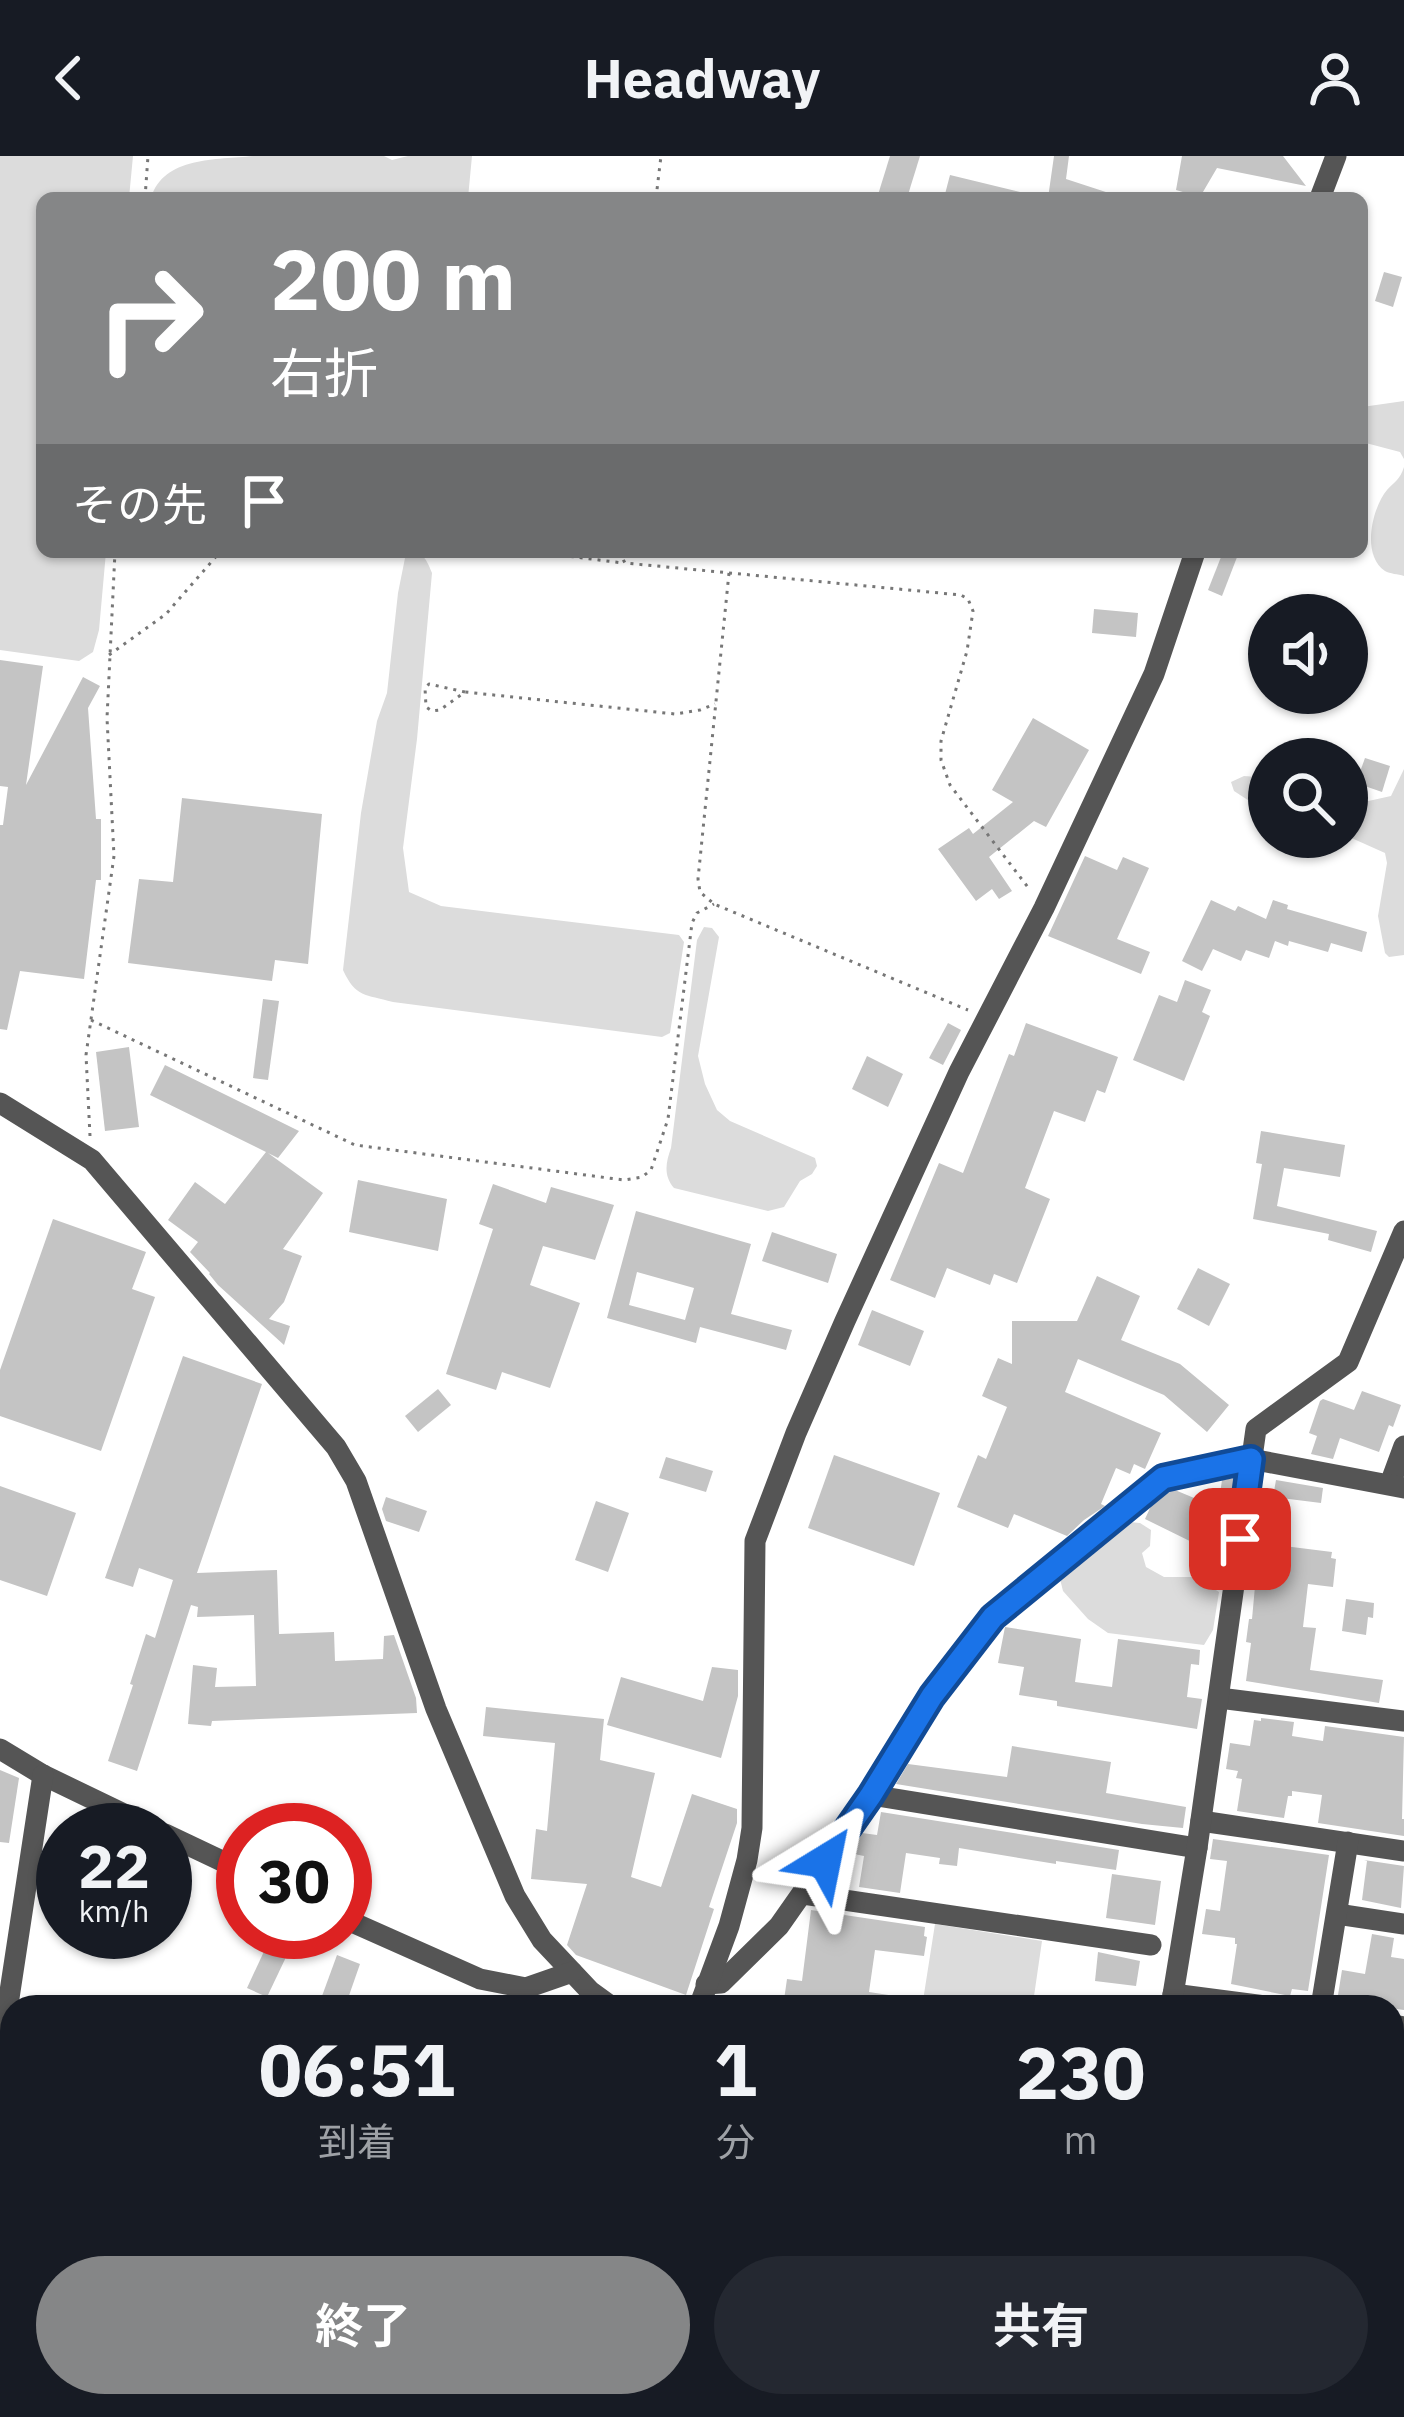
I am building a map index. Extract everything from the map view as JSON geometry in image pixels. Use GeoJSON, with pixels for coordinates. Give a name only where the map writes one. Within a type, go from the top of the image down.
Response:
{"type":"FeatureCollection","features":[{"type":"Feature","properties":{"kind":"street"},"geometry":{"type":"LineString","coordinates":[[1322,192],[1336,156]]}},
{"type":"Feature","properties":{"kind":"street"},"geometry":{"type":"LineString","coordinates":[[703,1995],[729,1926],[752,1828],[755,1541],[796,1432],[959,1072],[1044,908],[1154,674],[1193,558]]}},
{"type":"Feature","properties":{"kind":"street"},"geometry":{"type":"LineString","coordinates":[[0,1103],[92,1160],[336,1447],[356,1481],[436,1709],[515,1896],[542,1940],[596,1995]]}},
{"type":"Feature","properties":{"kind":"street"},"geometry":{"type":"LineString","coordinates":[[1173,1995],[1256,1430],[1348,1362],[1404,1231]]}},
{"type":"Feature","properties":{"kind":"street"},"geometry":{"type":"LineString","coordinates":[[706,1984],[721,1983],[779,1926],[871,1795],[932,1696],[993,1617],[1163,1478],[1251,1459],[1397,1486],[1404,1446]]}},
{"type":"Feature","properties":{"kind":"street"},"geometry":{"type":"LineString","coordinates":[[1219,1698],[1404,1720]]}},
{"type":"Feature","properties":{"kind":"street"},"geometry":{"type":"LineString","coordinates":[[0,1749],[101,1803]]}},
{"type":"Feature","properties":{"kind":"street"},"geometry":{"type":"LineString","coordinates":[[9,1995],[43,1775]]}},
{"type":"Feature","properties":{"kind":"street"},"geometry":{"type":"LineString","coordinates":[[871,1795],[1197,1848]]}},
{"type":"Feature","properties":{"kind":"street"},"geometry":{"type":"LineString","coordinates":[[1201,1821],[1404,1851]]}},
{"type":"Feature","properties":{"kind":"street"},"geometry":{"type":"LineString","coordinates":[[1323,1995],[1348,1842]]}},
{"type":"Feature","properties":{"kind":"street"},"geometry":{"type":"LineString","coordinates":[[802,1894],[1150,1945]]}},
{"type":"Feature","properties":{"kind":"street"},"geometry":{"type":"LineString","coordinates":[[1337,1914],[1404,1924]]}},
{"type":"Feature","properties":{"kind":"street"},"geometry":{"type":"LineString","coordinates":[[372,1931],[480,1979],[526,1988],[572,1972]]}},
{"type":"Feature","properties":{"kind":"path"},"geometry":{"type":"LineString","coordinates":[[145,192],[148,156]]}},
{"type":"Feature","properties":{"kind":"path"},"geometry":{"type":"LineString","coordinates":[[657,192],[661,156]]}},
{"type":"Feature","properties":{"kind":"path"},"geometry":{"type":"LineString","coordinates":[[92,1160],[86,1055],[114,856],[107,718],[115,558]]}},
{"type":"Feature","properties":{"kind":"path"},"geometry":{"type":"LineString","coordinates":[[109,655],[166,614],[215,558]]}},
{"type":"Feature","properties":{"kind":"path"},"geometry":{"type":"LineString","coordinates":[[584,558],[968,599],[973,611],[967,651],[941,741],[941,760],[950,785],[974,821],[1044,908]]}},
{"type":"Feature","properties":{"kind":"path"},"geometry":{"type":"LineString","coordinates":[[623,558],[625,563]]}},
{"type":"Feature","properties":{"kind":"path"},"geometry":{"type":"LineString","coordinates":[[729,572],[700,892],[714,904],[988,1020]]}},
{"type":"Feature","properties":{"kind":"path"},"geometry":{"type":"LineString","coordinates":[[465,692],[440,710],[426,707],[429,684],[675,714],[716,703]]}},
{"type":"Feature","properties":{"kind":"path"},"geometry":{"type":"LineString","coordinates":[[91,1020],[355,1145],[623,1180],[641,1177],[651,1171],[668,1119],[692,923],[697,913],[714,904]]}},
{"type":"Feature","properties":{"kind":"shaded area"},"geometry":{"type":"Polygon","coordinates":[[[0,156],[133,156],[130,192],[36,192],[36,558],[105,558],[99,630],[93,652],[79,661],[0,650],[0,156]]]}},
{"type":"Feature","properties":{"kind":"shaded area"},"geometry":{"type":"Polygon","coordinates":[[[472,156],[469,192],[154,192],[167,174],[208,160],[472,156]]]}},
{"type":"Feature","properties":{"kind":"shaded area"},"geometry":{"type":"Polygon","coordinates":[[[1404,401],[1404,459],[1400,452],[1368,444],[1368,406],[1404,401]]]}},
{"type":"Feature","properties":{"kind":"shaded area"},"geometry":{"type":"Polygon","coordinates":[[[1404,467],[1404,576],[1378,564],[1371,531],[1377,508],[1404,467]]]}},
{"type":"Feature","properties":{"kind":"shaded area"},"geometry":{"type":"Polygon","coordinates":[[[405,558],[424,558],[432,573],[403,848],[409,892],[441,906],[679,935],[684,942],[670,1033],[662,1037],[393,1002],[362,994],[352,986],[343,970],[361,813],[377,721],[387,693],[405,558]]]}},
{"type":"Feature","properties":{"kind":"shaded area"},"geometry":{"type":"Polygon","coordinates":[[[1404,769],[1404,955],[1389,957],[1378,916],[1387,863],[1385,853],[1368,845],[1368,801],[1391,796],[1404,769]]]}},
{"type":"Feature","properties":{"kind":"shaded area"},"geometry":{"type":"Polygon","coordinates":[[[1248,776],[1248,800],[1234,791],[1231,782],[1248,776]]]}},
{"type":"Feature","properties":{"kind":"shaded area"},"geometry":{"type":"Polygon","coordinates":[[[704,927],[712,928],[719,937],[698,1056],[717,1110],[730,1121],[815,1158],[812,1174],[800,1181],[784,1207],[768,1211],[674,1188],[668,1178],[697,940],[704,927]]]}},
{"type":"Feature","properties":{"kind":"shaded area"},"geometry":{"type":"Polygon","coordinates":[[[1129,1522],[1151,1530],[1150,1546],[1142,1553],[1146,1567],[1164,1577],[1195,1577],[1219,1592],[1213,1630],[1204,1645],[1108,1633],[1063,1591],[1060,1579],[1110,1530],[1129,1522]]]}},
{"type":"Feature","properties":{"kind":"shaded area"},"geometry":{"type":"Polygon","coordinates":[[[935,1924],[1042,1941],[1034,1995],[924,1995],[935,1924]]]}},
{"type":"Feature","properties":{"kind":"building"},"geometry":{"type":"Polygon","coordinates":[[[890,156],[920,156],[909,192],[879,192],[890,156]]]}},
{"type":"Feature","properties":{"kind":"building"},"geometry":{"type":"Polygon","coordinates":[[[1054,156],[1069,156],[1066,179],[1106,192],[1049,192],[1054,156]]]}},
{"type":"Feature","properties":{"kind":"building"},"geometry":{"type":"Polygon","coordinates":[[[1182,156],[1283,156],[1306,186],[1217,168],[1203,192],[1176,190],[1182,156]]]}},
{"type":"Feature","properties":{"kind":"building"},"geometry":{"type":"Polygon","coordinates":[[[950,175],[1020,192],[946,192],[950,175]]]}},
{"type":"Feature","properties":{"kind":"building"},"geometry":{"type":"Polygon","coordinates":[[[1384,272],[1402,277],[1393,307],[1375,301],[1384,272]]]}},
{"type":"Feature","properties":{"kind":"building"},"geometry":{"type":"Polygon","coordinates":[[[1221,558],[1237,558],[1222,596],[1208,590],[1221,558]]]}},
{"type":"Feature","properties":{"kind":"building"},"geometry":{"type":"Polygon","coordinates":[[[1094,609],[1138,613],[1136,637],[1092,633],[1094,609]]]}},
{"type":"Feature","properties":{"kind":"building"},"geometry":{"type":"Polygon","coordinates":[[[0,660],[43,666],[26,785],[83,677],[100,686],[88,708],[96,819],[101,819],[101,880],[96,880],[84,979],[20,971],[7,1030],[0,1029],[0,825],[8,787],[0,786],[0,660]]]}},
{"type":"Feature","properties":{"kind":"building"},"geometry":{"type":"Polygon","coordinates":[[[1033,718],[1089,750],[1046,827],[1034,821],[989,857],[1012,891],[999,899],[992,889],[976,901],[938,849],[969,828],[973,834],[1013,802],[992,790],[1033,718]]]}},
{"type":"Feature","properties":{"kind":"building"},"geometry":{"type":"Polygon","coordinates":[[[1368,759],[1390,766],[1382,792],[1368,787],[1368,759]]]}},
{"type":"Feature","properties":{"kind":"building"},"geometry":{"type":"Polygon","coordinates":[[[182,798],[322,814],[308,964],[275,960],[272,981],[128,963],[139,879],[173,882],[182,798]]]}},
{"type":"Feature","properties":{"kind":"building"},"geometry":{"type":"Polygon","coordinates":[[[1085,856],[1117,870],[1123,857],[1149,868],[1117,939],[1150,952],[1141,974],[1048,936],[1085,856]]]}},
{"type":"Feature","properties":{"kind":"building"},"geometry":{"type":"Polygon","coordinates":[[[1211,900],[1266,919],[1273,900],[1288,905],[1287,909],[1367,932],[1362,952],[1331,943],[1328,952],[1275,941],[1269,958],[1246,950],[1241,961],[1213,949],[1202,971],[1182,961],[1211,900]]]}},
{"type":"Feature","properties":{"kind":"building"},"geometry":{"type":"Polygon","coordinates":[[[1185,980],[1211,990],[1202,1012],[1210,1016],[1184,1081],[1133,1060],[1159,995],[1177,1002],[1185,980]]]}},
{"type":"Feature","properties":{"kind":"building"},"geometry":{"type":"Polygon","coordinates":[[[263,999],[279,1001],[268,1080],[253,1078],[263,999]]]}},
{"type":"Feature","properties":{"kind":"building"},"geometry":{"type":"Polygon","coordinates":[[[948,1023],[961,1030],[943,1065],[929,1058],[948,1023]]]}},
{"type":"Feature","properties":{"kind":"building"},"geometry":{"type":"Polygon","coordinates":[[[1026,1023],[1118,1057],[1105,1093],[1097,1090],[1085,1122],[1054,1111],[1025,1188],[1050,1199],[1017,1283],[994,1274],[990,1285],[947,1268],[935,1298],[890,1280],[939,1163],[963,1173],[1009,1054],[1014,1056],[1026,1023]]]}},
{"type":"Feature","properties":{"kind":"building"},"geometry":{"type":"Polygon","coordinates":[[[129,1047],[139,1127],[105,1131],[96,1052],[129,1047]]]}},
{"type":"Feature","properties":{"kind":"building"},"geometry":{"type":"Polygon","coordinates":[[[867,1056],[903,1074],[888,1107],[852,1089],[867,1056]]]}},
{"type":"Feature","properties":{"kind":"building"},"geometry":{"type":"Polygon","coordinates":[[[165,1065],[299,1131],[278,1158],[268,1153],[323,1193],[283,1249],[302,1256],[284,1302],[269,1319],[290,1326],[284,1345],[218,1285],[190,1252],[198,1242],[168,1220],[195,1182],[225,1204],[266,1152],[150,1095],[165,1065]]]}},
{"type":"Feature","properties":{"kind":"building"},"geometry":{"type":"Polygon","coordinates":[[[1261,1131],[1345,1145],[1340,1177],[1284,1168],[1277,1206],[1377,1231],[1371,1252],[1328,1240],[1329,1234],[1253,1219],[1262,1164],[1256,1163],[1261,1131]]]}},
{"type":"Feature","properties":{"kind":"building"},"geometry":{"type":"Polygon","coordinates":[[[358,1180],[447,1199],[438,1251],[349,1232],[358,1180]]]}},
{"type":"Feature","properties":{"kind":"building"},"geometry":{"type":"Polygon","coordinates":[[[493,1184],[546,1203],[551,1187],[614,1205],[595,1260],[543,1246],[530,1285],[580,1303],[550,1388],[502,1372],[496,1390],[446,1374],[493,1229],[479,1224],[493,1184]]]}},
{"type":"Feature","properties":{"kind":"building"},"geometry":{"type":"Polygon","coordinates":[[[636,1211],[751,1244],[731,1314],[792,1330],[786,1350],[700,1327],[696,1343],[607,1318],[636,1211]],[[637,1272],[629,1305],[685,1320],[694,1288],[637,1272]]]}},
{"type":"Feature","properties":{"kind":"building"},"geometry":{"type":"Polygon","coordinates":[[[53,1219],[146,1252],[132,1289],[155,1297],[101,1451],[0,1416],[0,1370],[53,1219]]]}},
{"type":"Feature","properties":{"kind":"building"},"geometry":{"type":"Polygon","coordinates":[[[772,1232],[837,1254],[828,1283],[762,1261],[772,1232]]]}},
{"type":"Feature","properties":{"kind":"building"},"geometry":{"type":"Polygon","coordinates":[[[1198,1268],[1230,1284],[1209,1326],[1177,1309],[1198,1268]]]}},
{"type":"Feature","properties":{"kind":"building"},"geometry":{"type":"Polygon","coordinates":[[[1097,1276],[1140,1296],[1121,1340],[1180,1364],[1229,1405],[1207,1432],[1164,1395],[1078,1359],[1065,1392],[1161,1433],[1145,1469],[1134,1464],[1130,1474],[1116,1468],[1101,1504],[1105,1506],[1067,1536],[1014,1514],[1008,1528],[957,1507],[978,1455],[986,1459],[1007,1407],[982,1396],[998,1358],[1012,1364],[1012,1321],[1077,1321],[1097,1276]]]}},
{"type":"Feature","properties":{"kind":"building"},"geometry":{"type":"Polygon","coordinates":[[[872,1310],[924,1331],[910,1366],[858,1345],[872,1310]]]}},
{"type":"Feature","properties":{"kind":"building"},"geometry":{"type":"Polygon","coordinates":[[[183,1356],[262,1384],[197,1573],[277,1570],[279,1634],[334,1632],[335,1661],[383,1659],[384,1636],[394,1635],[417,1713],[188,1724],[193,1665],[217,1668],[215,1687],[256,1686],[254,1615],[197,1617],[198,1607],[191,1605],[137,1771],[108,1761],[146,1634],[155,1638],[173,1580],[139,1568],[133,1587],[105,1578],[183,1356]]]}},
{"type":"Feature","properties":{"kind":"building"},"geometry":{"type":"Polygon","coordinates":[[[438,1389],[451,1405],[418,1432],[405,1416],[438,1389]]]}},
{"type":"Feature","properties":{"kind":"building"},"geometry":{"type":"Polygon","coordinates":[[[1362,1391],[1401,1405],[1379,1452],[1340,1438],[1333,1459],[1311,1454],[1317,1436],[1309,1433],[1320,1401],[1354,1410],[1362,1391]]]}},
{"type":"Feature","properties":{"kind":"building"},"geometry":{"type":"Polygon","coordinates":[[[834,1455],[940,1493],[914,1566],[808,1528],[834,1455]]]}},
{"type":"Feature","properties":{"kind":"building"},"geometry":{"type":"Polygon","coordinates":[[[666,1457],[713,1471],[706,1492],[659,1478],[666,1457]]]}},
{"type":"Feature","properties":{"kind":"building"},"geometry":{"type":"Polygon","coordinates":[[[1234,1478],[1226,1533],[1215,1532],[1206,1549],[1145,1519],[1151,1506],[1175,1490],[1218,1508],[1222,1480],[1234,1478]]]}},
{"type":"Feature","properties":{"kind":"building"},"geometry":{"type":"Polygon","coordinates":[[[1276,1480],[1323,1488],[1321,1503],[1273,1497],[1276,1480]]]}},
{"type":"Feature","properties":{"kind":"building"},"geometry":{"type":"Polygon","coordinates":[[[0,1486],[76,1513],[47,1596],[0,1580],[0,1486]]]}},
{"type":"Feature","properties":{"kind":"building"},"geometry":{"type":"Polygon","coordinates":[[[386,1497],[427,1511],[419,1532],[386,1521],[382,1509],[386,1497]]]}},
{"type":"Feature","properties":{"kind":"building"},"geometry":{"type":"Polygon","coordinates":[[[596,1501],[629,1513],[608,1572],[575,1560],[596,1501]]]}},
{"type":"Feature","properties":{"kind":"building"},"geometry":{"type":"Polygon","coordinates":[[[1259,1543],[1332,1552],[1331,1558],[1336,1559],[1333,1587],[1308,1584],[1303,1627],[1316,1628],[1310,1670],[1383,1680],[1379,1703],[1246,1681],[1251,1643],[1246,1642],[1259,1543]]]}},
{"type":"Feature","properties":{"kind":"building"},"geometry":{"type":"Polygon","coordinates":[[[1346,1599],[1374,1603],[1366,1635],[1342,1631],[1346,1599]]]}},
{"type":"Feature","properties":{"kind":"building"},"geometry":{"type":"Polygon","coordinates":[[[1005,1627],[1081,1639],[1075,1682],[1112,1687],[1118,1639],[1200,1650],[1199,1665],[1191,1664],[1187,1697],[1202,1699],[1197,1729],[1057,1706],[1057,1701],[1019,1695],[1024,1667],[998,1663],[1005,1627]]]}},
{"type":"Feature","properties":{"kind":"building"},"geometry":{"type":"Polygon","coordinates":[[[712,1667],[738,1670],[738,1696],[721,1758],[607,1725],[621,1677],[703,1701],[712,1667]]]}},
{"type":"Feature","properties":{"kind":"building"},"geometry":{"type":"Polygon","coordinates":[[[486,1707],[604,1719],[600,1760],[655,1773],[631,1877],[661,1887],[692,1794],[737,1809],[737,1823],[709,1907],[714,1909],[686,1995],[576,1955],[567,1945],[587,1884],[531,1879],[536,1829],[547,1831],[555,1743],[483,1736],[486,1707]]]}},
{"type":"Feature","properties":{"kind":"building"},"geometry":{"type":"Polygon","coordinates":[[[1254,1720],[1294,1722],[1292,1736],[1323,1741],[1325,1726],[1404,1737],[1404,1836],[1318,1823],[1322,1795],[1292,1791],[1284,1818],[1237,1811],[1242,1779],[1236,1778],[1238,1771],[1226,1769],[1230,1743],[1250,1746],[1254,1720]]]}},
{"type":"Feature","properties":{"kind":"building"},"geometry":{"type":"Polygon","coordinates":[[[1012,1746],[1111,1762],[1106,1793],[1186,1807],[1183,1828],[896,1784],[908,1764],[1007,1777],[1012,1746]]]}},
{"type":"Feature","properties":{"kind":"building"},"geometry":{"type":"Polygon","coordinates":[[[0,1770],[19,1778],[9,1843],[0,1842],[0,1770]]]}},
{"type":"Feature","properties":{"kind":"building"},"geometry":{"type":"Polygon","coordinates":[[[881,1812],[1119,1850],[1116,1870],[959,1848],[957,1866],[906,1853],[900,1893],[859,1887],[864,1856],[854,1854],[855,1843],[862,1833],[877,1835],[881,1812]]]}},
{"type":"Feature","properties":{"kind":"building"},"geometry":{"type":"Polygon","coordinates":[[[1213,1839],[1329,1855],[1308,1991],[1292,1989],[1285,1995],[1231,1984],[1235,1938],[1202,1934],[1206,1909],[1220,1911],[1227,1861],[1210,1859],[1213,1839]]]}},
{"type":"Feature","properties":{"kind":"building"},"geometry":{"type":"Polygon","coordinates":[[[1364,1860],[1404,1866],[1401,1908],[1362,1900],[1364,1860]]]}},
{"type":"Feature","properties":{"kind":"building"},"geometry":{"type":"Polygon","coordinates":[[[1112,1874],[1161,1881],[1155,1925],[1106,1918],[1112,1874]]]}},
{"type":"Feature","properties":{"kind":"building"},"geometry":{"type":"Polygon","coordinates":[[[811,1910],[925,1927],[924,1956],[875,1950],[869,1992],[888,1995],[785,1995],[787,1979],[802,1981],[811,1910]]]}},
{"type":"Feature","properties":{"kind":"building"},"geometry":{"type":"Polygon","coordinates":[[[1372,1934],[1394,1938],[1391,1957],[1404,1959],[1404,1995],[1338,1995],[1342,1970],[1365,1974],[1372,1934]]]}},
{"type":"Feature","properties":{"kind":"building"},"geometry":{"type":"Polygon","coordinates":[[[1098,1952],[1140,1961],[1136,1986],[1095,1981],[1098,1952]]]}},
{"type":"Feature","properties":{"kind":"building"},"geometry":{"type":"Polygon","coordinates":[[[260,1959],[285,1959],[268,1995],[247,1988],[260,1959]]]}},
{"type":"Feature","properties":{"kind":"building"},"geometry":{"type":"Polygon","coordinates":[[[336,1959],[360,1964],[349,1995],[322,1995],[336,1959]]]}},
{"type":"Feature","properties":{"kind":"route"},"geometry":{"type":"LineString","coordinates":[[825,1861],[932,1696],[993,1617],[1163,1478],[1251,1459],[1240,1539]]}}]}
